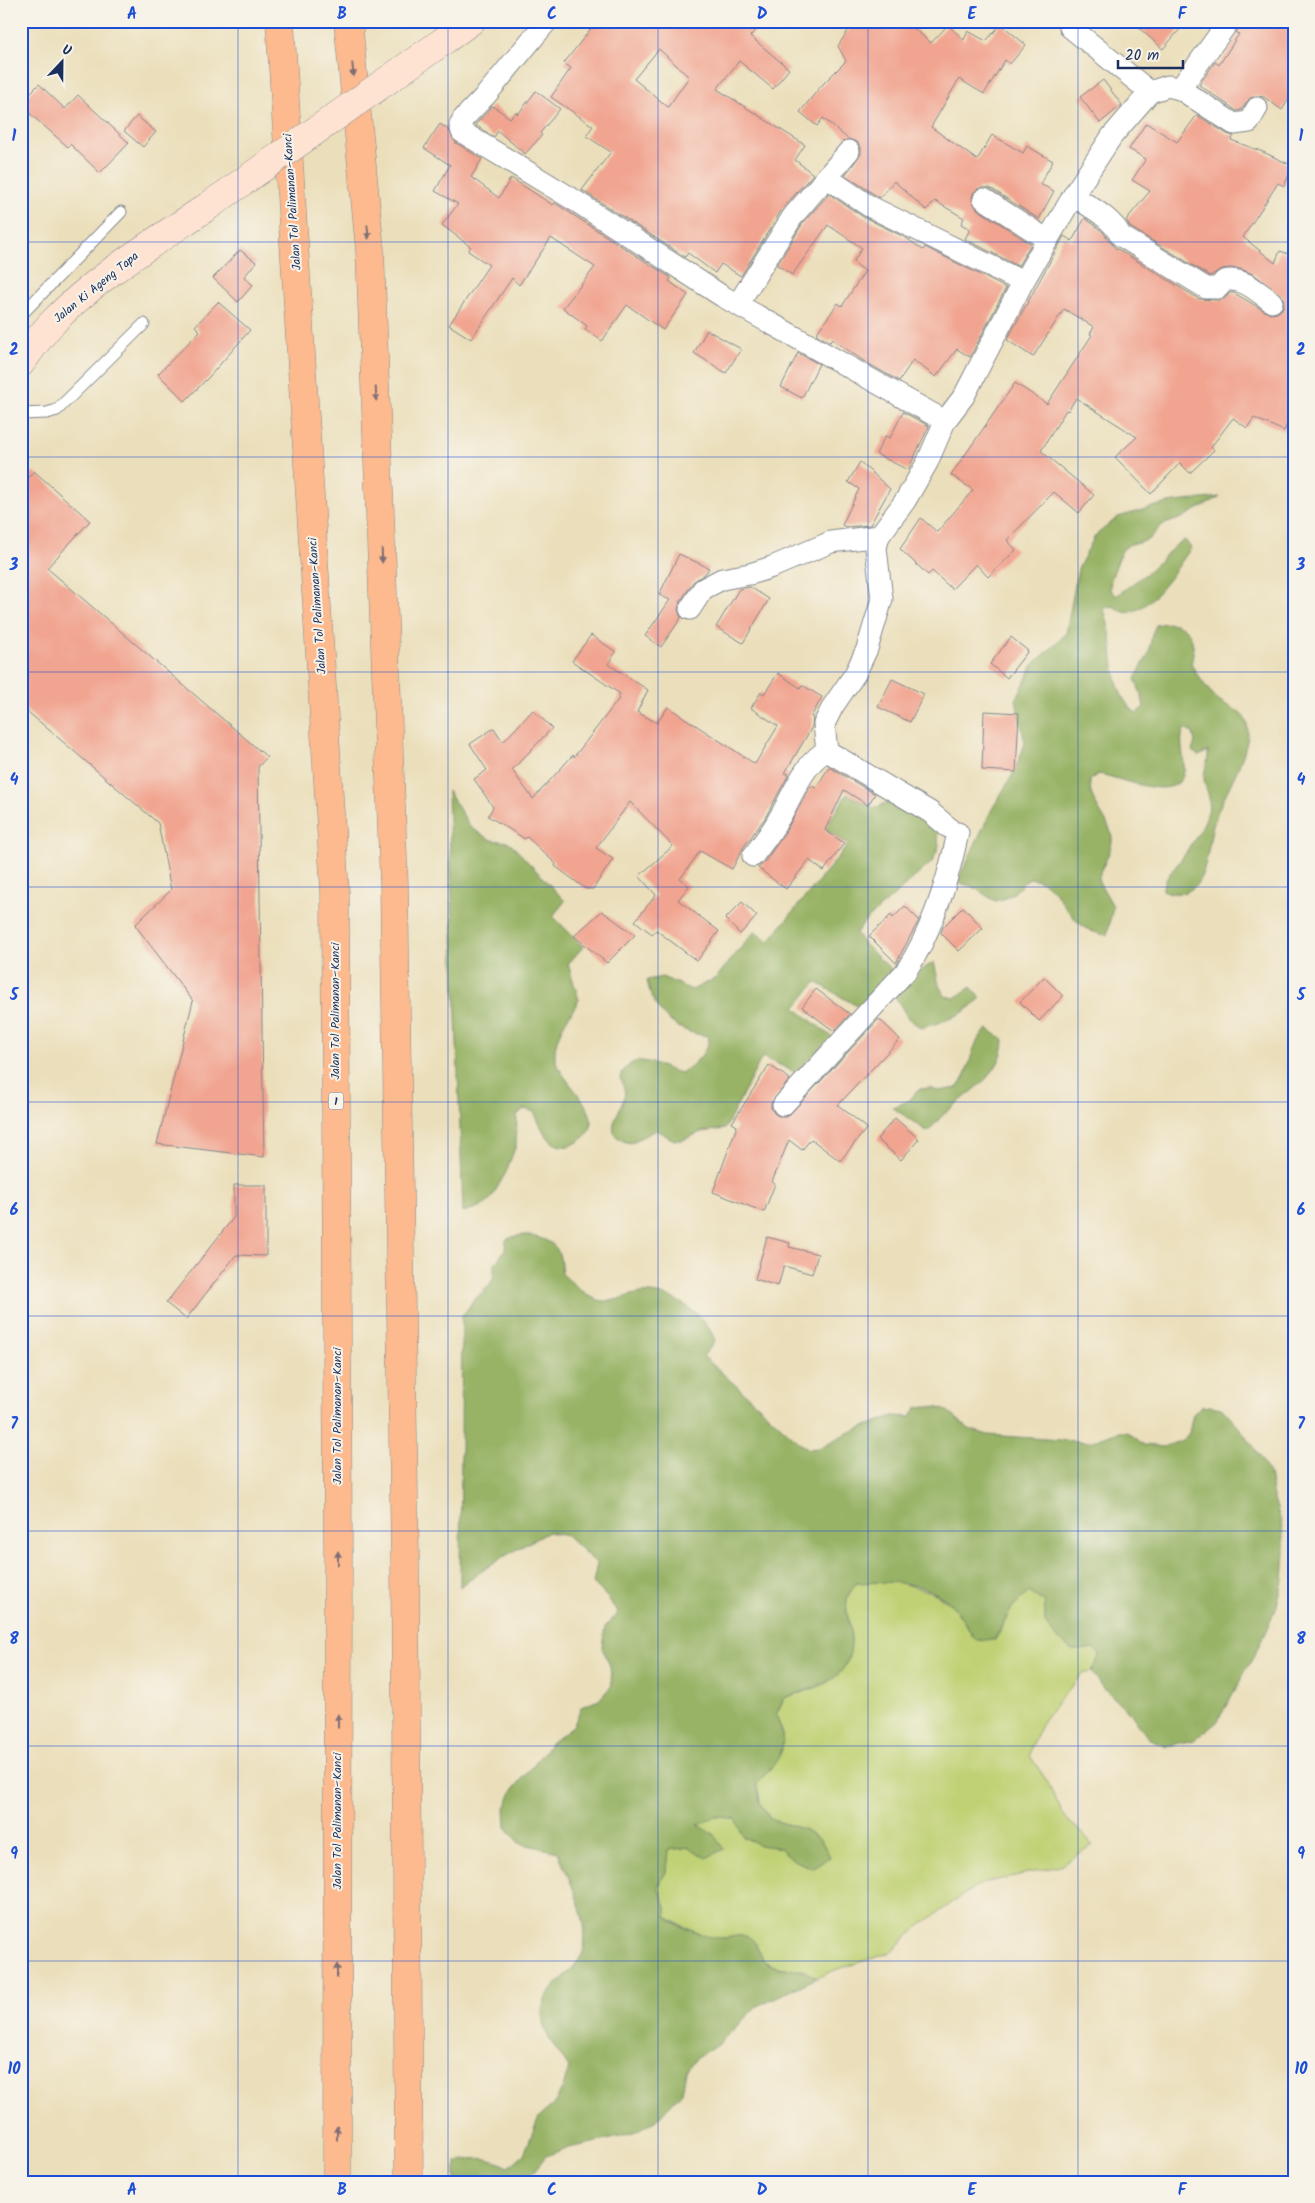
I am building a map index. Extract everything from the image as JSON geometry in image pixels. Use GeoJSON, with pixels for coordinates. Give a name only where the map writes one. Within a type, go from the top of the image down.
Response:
{"type":"FeatureCollection","features":[{"type":"Feature","properties":{"kind":"highway","name":"Jalan Tol Palimanan–Kanci"},"geometry":{"type":"LineString","coordinates":[[280,21],[335,892],[338,1542],[337,2182]]}},
{"type":"Feature","properties":{"kind":"highway"},"geometry":{"type":"LineString","coordinates":[[348,21],[370,250],[394,885],[405,1558],[409,2182]]}},
{"type":"Feature","properties":{"kind":"street","name":"Jalan Ki Ageng Tapa"},"geometry":{"type":"LineString","coordinates":[[21,363],[54,320],[128,259],[207,207],[471,21]]}},
{"type":"Feature","properties":{"kind":"street"},"geometry":{"type":"LineString","coordinates":[[547,21],[486,95],[463,118],[460,125],[462,132],[574,200],[722,296],[946,421]]}},
{"type":"Feature","properties":{"kind":"street"},"geometry":{"type":"LineString","coordinates":[[1180,89],[1228,21]]}},
{"type":"Feature","properties":{"kind":"street"},"geometry":{"type":"LineString","coordinates":[[1070,27],[1150,92]]}},
{"type":"Feature","properties":{"kind":"street"},"geometry":{"type":"LineString","coordinates":[[827,751],[824,724],[833,706],[855,674],[863,657],[882,598],[876,548],[879,536],[905,501],[928,463],[946,421],[964,396],[1023,282],[1073,196],[1112,136],[1150,92],[1168,86],[1180,89],[1234,124],[1249,122],[1258,108]]}},
{"type":"Feature","properties":{"kind":"street"},"geometry":{"type":"LineString","coordinates":[[738,304],[793,216],[849,150]]}},
{"type":"Feature","properties":{"kind":"street"},"geometry":{"type":"LineString","coordinates":[[826,177],[869,206],[1023,282]]}},
{"type":"Feature","properties":{"kind":"street"},"geometry":{"type":"LineString","coordinates":[[1073,196],[1110,221],[1118,229],[1121,236],[1206,288],[1218,288],[1224,280],[1235,279],[1246,284],[1272,302]]}},
{"type":"Feature","properties":{"kind":"street"},"geometry":{"type":"LineString","coordinates":[[984,199],[1048,240]]}},
{"type":"Feature","properties":{"kind":"street"},"geometry":{"type":"LineString","coordinates":[[690,609],[703,589],[722,580],[772,567],[831,542],[879,536]]}},
{"type":"Feature","properties":{"kind":"street"},"geometry":{"type":"LineString","coordinates":[[783,1105],[906,971],[920,951],[950,873],[953,830],[930,812],[827,751]]}},
{"type":"Feature","properties":{"kind":"street"},"geometry":{"type":"LineString","coordinates":[[754,856],[778,821],[810,765],[820,754],[827,751]]}},
{"type":"Feature","properties":{"kind":"lane"},"geometry":{"type":"LineString","coordinates":[[21,315],[121,212]]}},
{"type":"Feature","properties":{"kind":"lane"},"geometry":{"type":"LineString","coordinates":[[21,414],[47,413],[57,410],[144,324]]}},
{"type":"Feature","properties":{"kind":"green space"},"geometry":{"type":"Polygon","coordinates":[[[1220,497],[1182,518],[1162,525],[1149,539],[1140,543],[1130,544],[1122,550],[1111,579],[1110,589],[1116,596],[1147,573],[1176,545],[1185,540],[1191,548],[1164,585],[1139,609],[1126,612],[1113,606],[1104,608],[1118,684],[1128,705],[1136,713],[1144,707],[1135,679],[1149,653],[1152,634],[1156,625],[1166,623],[1175,624],[1187,631],[1193,645],[1191,664],[1202,682],[1216,698],[1239,712],[1247,724],[1248,735],[1241,762],[1216,817],[1205,865],[1197,884],[1193,888],[1180,893],[1162,890],[1169,875],[1202,827],[1208,812],[1209,797],[1204,778],[1208,751],[1199,756],[1192,751],[1195,742],[1193,733],[1184,729],[1182,745],[1184,771],[1180,781],[1171,787],[1147,786],[1098,774],[1090,780],[1093,798],[1112,835],[1111,847],[1098,880],[1113,906],[1107,935],[1092,931],[1081,924],[1072,916],[1050,887],[1041,881],[1029,878],[1014,893],[995,901],[973,887],[957,882],[992,809],[1015,771],[1025,743],[1016,700],[1033,665],[1066,634],[1078,569],[1095,536],[1118,517],[1167,503],[1220,497]]]}},
{"type":"Feature","properties":{"kind":"green space"},"geometry":{"type":"Polygon","coordinates":[[[448,791],[471,828],[491,840],[509,842],[565,901],[553,916],[583,947],[568,964],[579,1000],[557,1041],[555,1056],[558,1066],[589,1112],[591,1123],[588,1133],[576,1143],[560,1146],[549,1139],[544,1133],[534,1112],[524,1109],[517,1115],[516,1145],[506,1172],[492,1197],[485,1205],[463,1212],[448,791]]]}},
{"type":"Feature","properties":{"kind":"green space"},"geometry":{"type":"Polygon","coordinates":[[[847,794],[874,808],[900,800],[936,824],[939,846],[932,862],[864,922],[856,933],[864,944],[898,976],[862,1009],[816,982],[795,1008],[832,1037],[795,1072],[762,1057],[725,1129],[701,1132],[683,1140],[674,1140],[656,1130],[630,1143],[621,1140],[616,1135],[614,1124],[625,1095],[620,1078],[626,1068],[632,1063],[639,1061],[655,1064],[681,1073],[700,1058],[706,1048],[709,1036],[686,1031],[668,1019],[655,1002],[647,980],[662,977],[692,990],[716,978],[755,931],[769,941],[848,845],[825,828],[847,794]]]}},
{"type":"Feature","properties":{"kind":"green space"},"geometry":{"type":"Polygon","coordinates":[[[934,962],[939,985],[945,996],[955,998],[971,987],[981,998],[961,1014],[921,1028],[908,1018],[895,996],[923,969],[934,962]]]}},
{"type":"Feature","properties":{"kind":"green space"},"geometry":{"type":"Polygon","coordinates":[[[988,1029],[1004,1040],[1002,1053],[997,1064],[982,1083],[944,1114],[928,1132],[892,1107],[906,1102],[920,1089],[930,1088],[938,1091],[957,1088],[966,1072],[977,1042],[988,1029]]]}},
{"type":"Feature","properties":{"kind":"green space"},"geometry":{"type":"Polygon","coordinates":[[[525,1235],[545,1240],[554,1245],[561,1261],[562,1274],[593,1298],[609,1301],[642,1293],[653,1293],[675,1300],[696,1313],[704,1321],[715,1341],[703,1356],[801,1444],[809,1449],[819,1448],[845,1434],[893,1416],[911,1417],[916,1408],[926,1406],[945,1409],[969,1429],[988,1435],[1089,1442],[1119,1432],[1128,1432],[1144,1445],[1163,1447],[1183,1440],[1189,1433],[1193,1414],[1201,1407],[1221,1408],[1229,1415],[1254,1447],[1269,1473],[1272,1492],[1281,1522],[1285,1551],[1283,1581],[1276,1609],[1255,1654],[1217,1722],[1194,1740],[1166,1746],[1148,1738],[1131,1714],[1103,1687],[1092,1672],[1100,1654],[1094,1649],[1072,1650],[1056,1638],[1045,1622],[1045,1603],[1029,1592],[1013,1606],[994,1640],[975,1639],[953,1606],[943,1597],[932,1591],[908,1584],[856,1583],[848,1596],[847,1604],[851,1647],[848,1660],[834,1678],[811,1689],[784,1698],[776,1715],[782,1737],[781,1753],[757,1783],[760,1803],[770,1819],[805,1830],[821,1840],[830,1857],[813,1868],[795,1861],[780,1848],[760,1845],[743,1837],[735,1818],[715,1817],[698,1825],[713,1834],[724,1849],[706,1858],[689,1847],[669,1850],[667,1870],[658,1887],[666,1906],[666,1917],[678,1924],[698,1934],[712,1937],[749,1937],[755,1943],[761,1957],[766,1962],[778,1967],[803,1971],[817,1978],[757,2006],[719,2044],[698,2056],[686,2071],[682,2092],[656,2120],[639,2131],[564,2149],[546,2156],[525,2182],[456,2182],[456,2162],[483,2158],[509,2167],[524,2154],[539,2117],[554,2104],[563,2087],[569,2068],[547,2034],[542,2016],[547,1996],[575,1965],[583,1951],[585,1936],[581,1911],[558,1852],[519,1843],[506,1827],[505,1808],[513,1790],[551,1743],[574,1725],[581,1707],[599,1700],[612,1685],[610,1666],[602,1647],[605,1627],[618,1613],[607,1597],[593,1583],[597,1564],[567,1536],[548,1532],[496,1561],[460,1587],[462,1316],[476,1298],[490,1285],[494,1276],[494,1266],[505,1249],[506,1240],[515,1236],[525,1235]]]}},
{"type":"Feature","properties":{"kind":"green space"},"geometry":{"type":"Polygon","coordinates":[[[896,1581],[936,1594],[953,1606],[975,1639],[995,1640],[1013,1606],[1029,1592],[1045,1603],[1045,1622],[1072,1650],[1094,1649],[1100,1654],[1092,1672],[1082,1674],[1044,1719],[1031,1746],[1030,1756],[1047,1781],[1065,1818],[1092,1845],[1060,1866],[983,1883],[918,1927],[889,1953],[835,1970],[817,1978],[806,1971],[773,1966],[764,1961],[756,1944],[739,1936],[720,1939],[701,1935],[666,1917],[666,1906],[658,1887],[667,1870],[669,1850],[689,1847],[697,1825],[715,1817],[735,1818],[760,1845],[780,1848],[795,1861],[813,1868],[830,1857],[821,1840],[805,1830],[770,1819],[760,1803],[757,1783],[770,1769],[783,1734],[776,1715],[784,1698],[820,1686],[831,1680],[846,1664],[850,1653],[851,1638],[847,1609],[849,1593],[856,1583],[896,1581]]]}},
{"type":"Feature","properties":{"kind":"building"},"geometry":{"type":"Polygon","coordinates":[[[597,21],[766,21],[750,36],[789,69],[773,89],[739,61],[717,89],[805,145],[795,160],[813,174],[782,209],[741,276],[721,264],[715,273],[688,253],[685,257],[582,190],[611,152],[586,136],[593,126],[551,97],[571,68],[564,63],[597,21]],[[659,49],[634,79],[668,107],[689,77],[659,49]]]}},
{"type":"Feature","properties":{"kind":"building"},"geometry":{"type":"Polygon","coordinates":[[[859,21],[905,21],[931,43],[948,25],[964,40],[968,31],[986,41],[1001,24],[1026,45],[1010,64],[1005,60],[984,94],[959,79],[931,127],[977,160],[992,135],[1023,153],[1027,146],[1053,161],[1040,184],[1054,191],[1039,219],[990,188],[979,188],[973,193],[972,199],[977,209],[1031,244],[1018,266],[965,239],[970,229],[961,224],[964,218],[935,201],[926,210],[894,181],[880,198],[845,175],[861,154],[861,147],[857,142],[848,139],[823,118],[817,126],[800,112],[821,86],[846,61],[838,46],[847,32],[859,21]]]}},
{"type":"Feature","properties":{"kind":"building"},"geometry":{"type":"Polygon","coordinates":[[[1131,21],[1187,21],[1163,49],[1131,21]]]}},
{"type":"Feature","properties":{"kind":"building"},"geometry":{"type":"Polygon","coordinates":[[[1241,21],[1294,21],[1294,91],[1282,110],[1264,97],[1256,96],[1250,98],[1241,110],[1237,111],[1199,85],[1215,62],[1219,65],[1239,34],[1236,33],[1241,21]]]}},
{"type":"Feature","properties":{"kind":"building"},"geometry":{"type":"Polygon","coordinates":[[[1103,80],[1122,105],[1100,123],[1080,97],[1103,80]]]}},
{"type":"Feature","properties":{"kind":"building"},"geometry":{"type":"Polygon","coordinates":[[[39,84],[65,109],[78,95],[129,143],[100,173],[70,144],[68,147],[21,106],[21,102],[39,84]]]}},
{"type":"Feature","properties":{"kind":"building"},"geometry":{"type":"Polygon","coordinates":[[[536,91],[560,109],[540,133],[542,135],[525,154],[498,131],[494,137],[475,125],[493,106],[510,118],[516,112],[518,114],[536,91]]]}},
{"type":"Feature","properties":{"kind":"building"},"geometry":{"type":"Polygon","coordinates":[[[1197,115],[1227,134],[1234,136],[1231,140],[1293,166],[1284,186],[1278,183],[1243,237],[1275,263],[1280,251],[1294,256],[1294,408],[1284,431],[1254,418],[1247,428],[1233,418],[1211,447],[1214,450],[1190,473],[1180,463],[1151,494],[1115,457],[1137,437],[1076,398],[1068,411],[1066,410],[1041,451],[1094,495],[1079,513],[1054,492],[1007,540],[1016,550],[988,577],[976,564],[952,589],[932,571],[928,575],[900,549],[921,518],[937,532],[973,490],[951,475],[1015,383],[1047,404],[1092,335],[1090,334],[1094,327],[1064,309],[1033,357],[1007,340],[1064,236],[1072,241],[1085,218],[1103,232],[1114,247],[1199,299],[1224,299],[1230,293],[1234,293],[1270,314],[1277,313],[1282,309],[1283,297],[1255,275],[1241,269],[1229,268],[1222,269],[1210,276],[1130,227],[1126,220],[1150,191],[1132,180],[1146,159],[1129,149],[1146,123],[1177,142],[1197,115]]]}},
{"type":"Feature","properties":{"kind":"building"},"geometry":{"type":"Polygon","coordinates":[[[137,116],[156,132],[143,147],[124,131],[137,116]]]}},
{"type":"Feature","properties":{"kind":"building"},"geometry":{"type":"Polygon","coordinates":[[[440,124],[449,130],[456,143],[482,159],[471,177],[499,198],[511,178],[553,205],[555,203],[671,278],[669,281],[688,295],[663,330],[627,305],[602,341],[585,329],[587,326],[563,308],[595,267],[551,238],[519,285],[512,278],[471,339],[449,325],[489,265],[468,251],[471,247],[442,225],[458,204],[435,191],[450,165],[424,148],[440,124]]]}},
{"type":"Feature","properties":{"kind":"building"},"geometry":{"type":"Polygon","coordinates":[[[829,194],[862,216],[906,238],[923,250],[925,247],[1006,288],[970,357],[957,349],[936,377],[913,360],[899,381],[862,360],[832,339],[830,342],[816,334],[838,303],[842,306],[865,271],[853,262],[862,248],[828,225],[792,275],[777,265],[803,223],[829,194]]]}},
{"type":"Feature","properties":{"kind":"building"},"geometry":{"type":"Polygon","coordinates":[[[240,250],[256,262],[244,277],[253,285],[238,302],[213,278],[240,250]]]}},
{"type":"Feature","properties":{"kind":"building"},"geometry":{"type":"Polygon","coordinates":[[[218,302],[250,330],[185,401],[158,374],[200,331],[195,326],[218,302]]]}},
{"type":"Feature","properties":{"kind":"building"},"geometry":{"type":"Polygon","coordinates":[[[707,330],[741,349],[726,373],[694,353],[707,330]]]}},
{"type":"Feature","properties":{"kind":"building"},"geometry":{"type":"Polygon","coordinates":[[[798,353],[819,364],[802,398],[781,387],[798,353]]]}},
{"type":"Feature","properties":{"kind":"building"},"geometry":{"type":"Polygon","coordinates":[[[903,412],[929,426],[908,470],[876,454],[885,436],[890,438],[903,412]]]}},
{"type":"Feature","properties":{"kind":"building"},"geometry":{"type":"Polygon","coordinates":[[[860,462],[890,489],[870,525],[846,527],[842,525],[859,489],[848,482],[860,462]]]}},
{"type":"Feature","properties":{"kind":"building"},"geometry":{"type":"Polygon","coordinates":[[[34,471],[90,521],[47,568],[267,757],[258,767],[264,1157],[157,1144],[193,1001],[135,925],[171,890],[158,823],[21,706],[21,485],[34,471]]]}},
{"type":"Feature","properties":{"kind":"building"},"geometry":{"type":"Polygon","coordinates":[[[679,554],[709,568],[706,573],[693,582],[680,602],[678,609],[681,618],[661,647],[645,636],[670,600],[659,595],[679,554]]]}},
{"type":"Feature","properties":{"kind":"building"},"geometry":{"type":"Polygon","coordinates":[[[750,587],[769,599],[743,643],[716,627],[739,589],[750,587]]]}},
{"type":"Feature","properties":{"kind":"building"},"geometry":{"type":"Polygon","coordinates":[[[591,635],[616,652],[608,664],[648,690],[637,712],[657,723],[668,707],[755,764],[778,726],[751,708],[761,692],[764,694],[778,673],[800,688],[802,685],[822,697],[811,717],[813,718],[812,727],[785,773],[789,774],[765,818],[743,848],[732,869],[700,851],[680,879],[689,886],[678,900],[719,931],[697,961],[656,930],[652,934],[635,921],[656,895],[639,876],[673,846],[630,802],[596,848],[613,859],[593,889],[586,889],[555,866],[556,864],[527,837],[525,839],[488,816],[493,807],[474,779],[487,770],[470,744],[494,728],[503,742],[533,710],[552,728],[512,770],[533,799],[573,755],[574,757],[618,700],[620,694],[572,661],[591,635]]]}},
{"type":"Feature","properties":{"kind":"building"},"geometry":{"type":"Polygon","coordinates":[[[1011,637],[1028,651],[1007,678],[990,664],[1011,637]]]}},
{"type":"Feature","properties":{"kind":"building"},"geometry":{"type":"Polygon","coordinates":[[[892,679],[924,694],[910,722],[878,707],[892,679]]]}},
{"type":"Feature","properties":{"kind":"building"},"geometry":{"type":"Polygon","coordinates":[[[984,711],[1019,713],[1016,772],[982,770],[984,711]]]}},
{"type":"Feature","properties":{"kind":"building"},"geometry":{"type":"Polygon","coordinates":[[[829,767],[875,794],[868,805],[844,790],[825,830],[844,843],[824,871],[809,860],[786,889],[758,868],[783,836],[811,786],[816,788],[829,767]]]}},
{"type":"Feature","properties":{"kind":"building"},"geometry":{"type":"Polygon","coordinates":[[[742,902],[757,916],[740,934],[725,919],[742,902]]]}},
{"type":"Feature","properties":{"kind":"building"},"geometry":{"type":"Polygon","coordinates":[[[905,906],[919,920],[896,963],[869,936],[891,915],[893,918],[905,906]]]}},
{"type":"Feature","properties":{"kind":"building"},"geometry":{"type":"Polygon","coordinates":[[[963,907],[983,928],[959,951],[941,933],[943,927],[963,907]]]}},
{"type":"Feature","properties":{"kind":"building"},"geometry":{"type":"Polygon","coordinates":[[[602,911],[635,935],[607,963],[574,936],[602,911]]]}},
{"type":"Feature","properties":{"kind":"building"},"geometry":{"type":"Polygon","coordinates":[[[1044,977],[1063,996],[1039,1021],[1020,1002],[1044,977]]]}},
{"type":"Feature","properties":{"kind":"building"},"geometry":{"type":"Polygon","coordinates":[[[816,989],[850,1014],[834,1031],[802,1007],[816,989]]]}},
{"type":"Feature","properties":{"kind":"building"},"geometry":{"type":"Polygon","coordinates":[[[879,1019],[900,1039],[838,1105],[867,1128],[840,1161],[811,1139],[802,1150],[789,1140],[772,1182],[775,1184],[764,1212],[713,1192],[737,1126],[732,1123],[769,1065],[790,1079],[771,1103],[771,1109],[775,1114],[787,1117],[879,1019]]]}},
{"type":"Feature","properties":{"kind":"building"},"geometry":{"type":"Polygon","coordinates":[[[895,1118],[919,1139],[901,1160],[877,1139],[895,1118]]]}},
{"type":"Feature","properties":{"kind":"building"},"geometry":{"type":"Polygon","coordinates":[[[234,1185],[266,1185],[266,1256],[236,1255],[186,1319],[166,1303],[234,1217],[234,1185]]]}},
{"type":"Feature","properties":{"kind":"building"},"geometry":{"type":"Polygon","coordinates":[[[767,1237],[790,1243],[789,1247],[818,1254],[812,1274],[784,1266],[778,1286],[755,1279],[767,1237]]]}}]}
